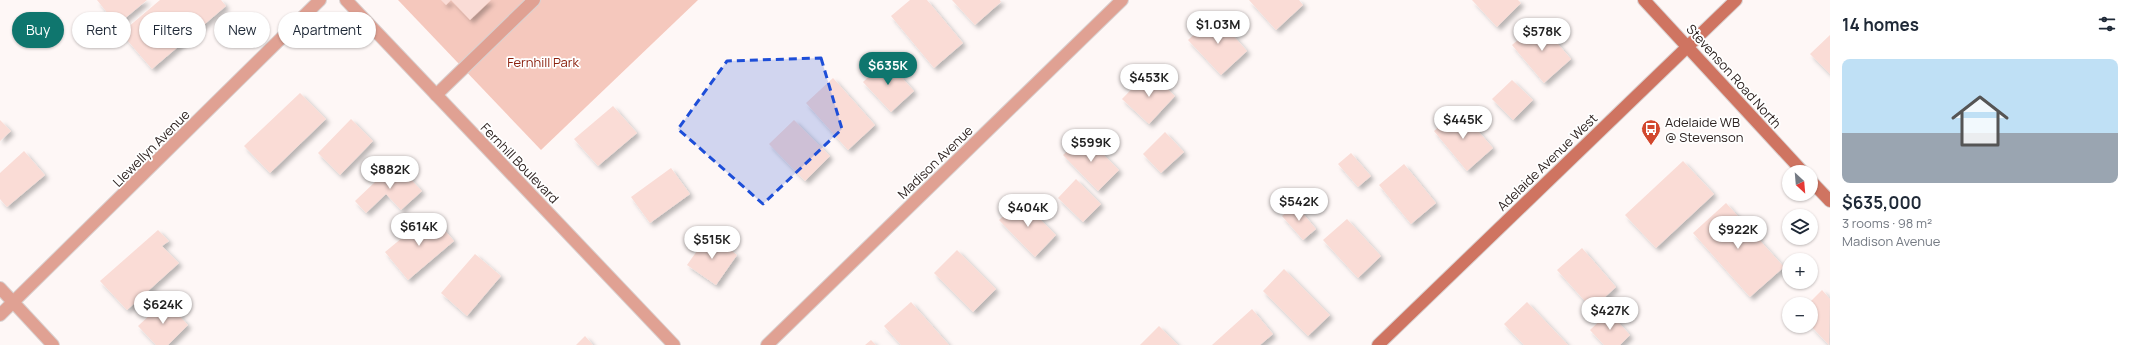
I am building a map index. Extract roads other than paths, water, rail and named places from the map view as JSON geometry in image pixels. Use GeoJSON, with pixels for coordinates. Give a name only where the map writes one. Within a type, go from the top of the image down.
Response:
{"type":"FeatureCollection","features":[{"type":"Feature","properties":{"kind":"main road","name":"Stevenson Road North"},"geometry":{"type":"LineString","coordinates":[[1644,0],[1797,165]]}},
{"type":"Feature","properties":{"kind":"main road","name":"Adelaide Avenue West"},"geometry":{"type":"LineString","coordinates":[[1378,345],[1736,0]]}},
{"type":"Feature","properties":{"kind":"main road"},"geometry":{"type":"LineString","coordinates":[[1818,188],[1830,201]]}},
{"type":"Feature","properties":{"kind":"street","name":"Llewellyn Avenue"},"geometry":{"type":"LineString","coordinates":[[0,315],[320,0]]}},
{"type":"Feature","properties":{"kind":"street","name":"Fernhill Boulevard"},"geometry":{"type":"LineString","coordinates":[[346,0],[674,345]]}},
{"type":"Feature","properties":{"kind":"street"},"geometry":{"type":"LineString","coordinates":[[436,95],[534,0]]}},
{"type":"Feature","properties":{"kind":"street","name":"Madison Avenue"},"geometry":{"type":"LineString","coordinates":[[767,345],[1122,0]]}},
{"type":"Feature","properties":{"kind":"street"},"geometry":{"type":"LineString","coordinates":[[0,288],[53,345]]}},
{"type":"Feature","properties":{"kind":"place","name":"Adelaide WB @ Stevenson"},"geometry":{"type":"Point","coordinates":[1651,146]}},
{"type":"Feature","properties":{"kind":"park label","name":"Fernhill Park"},"geometry":{"type":"Point","coordinates":[543,62]}}]}
